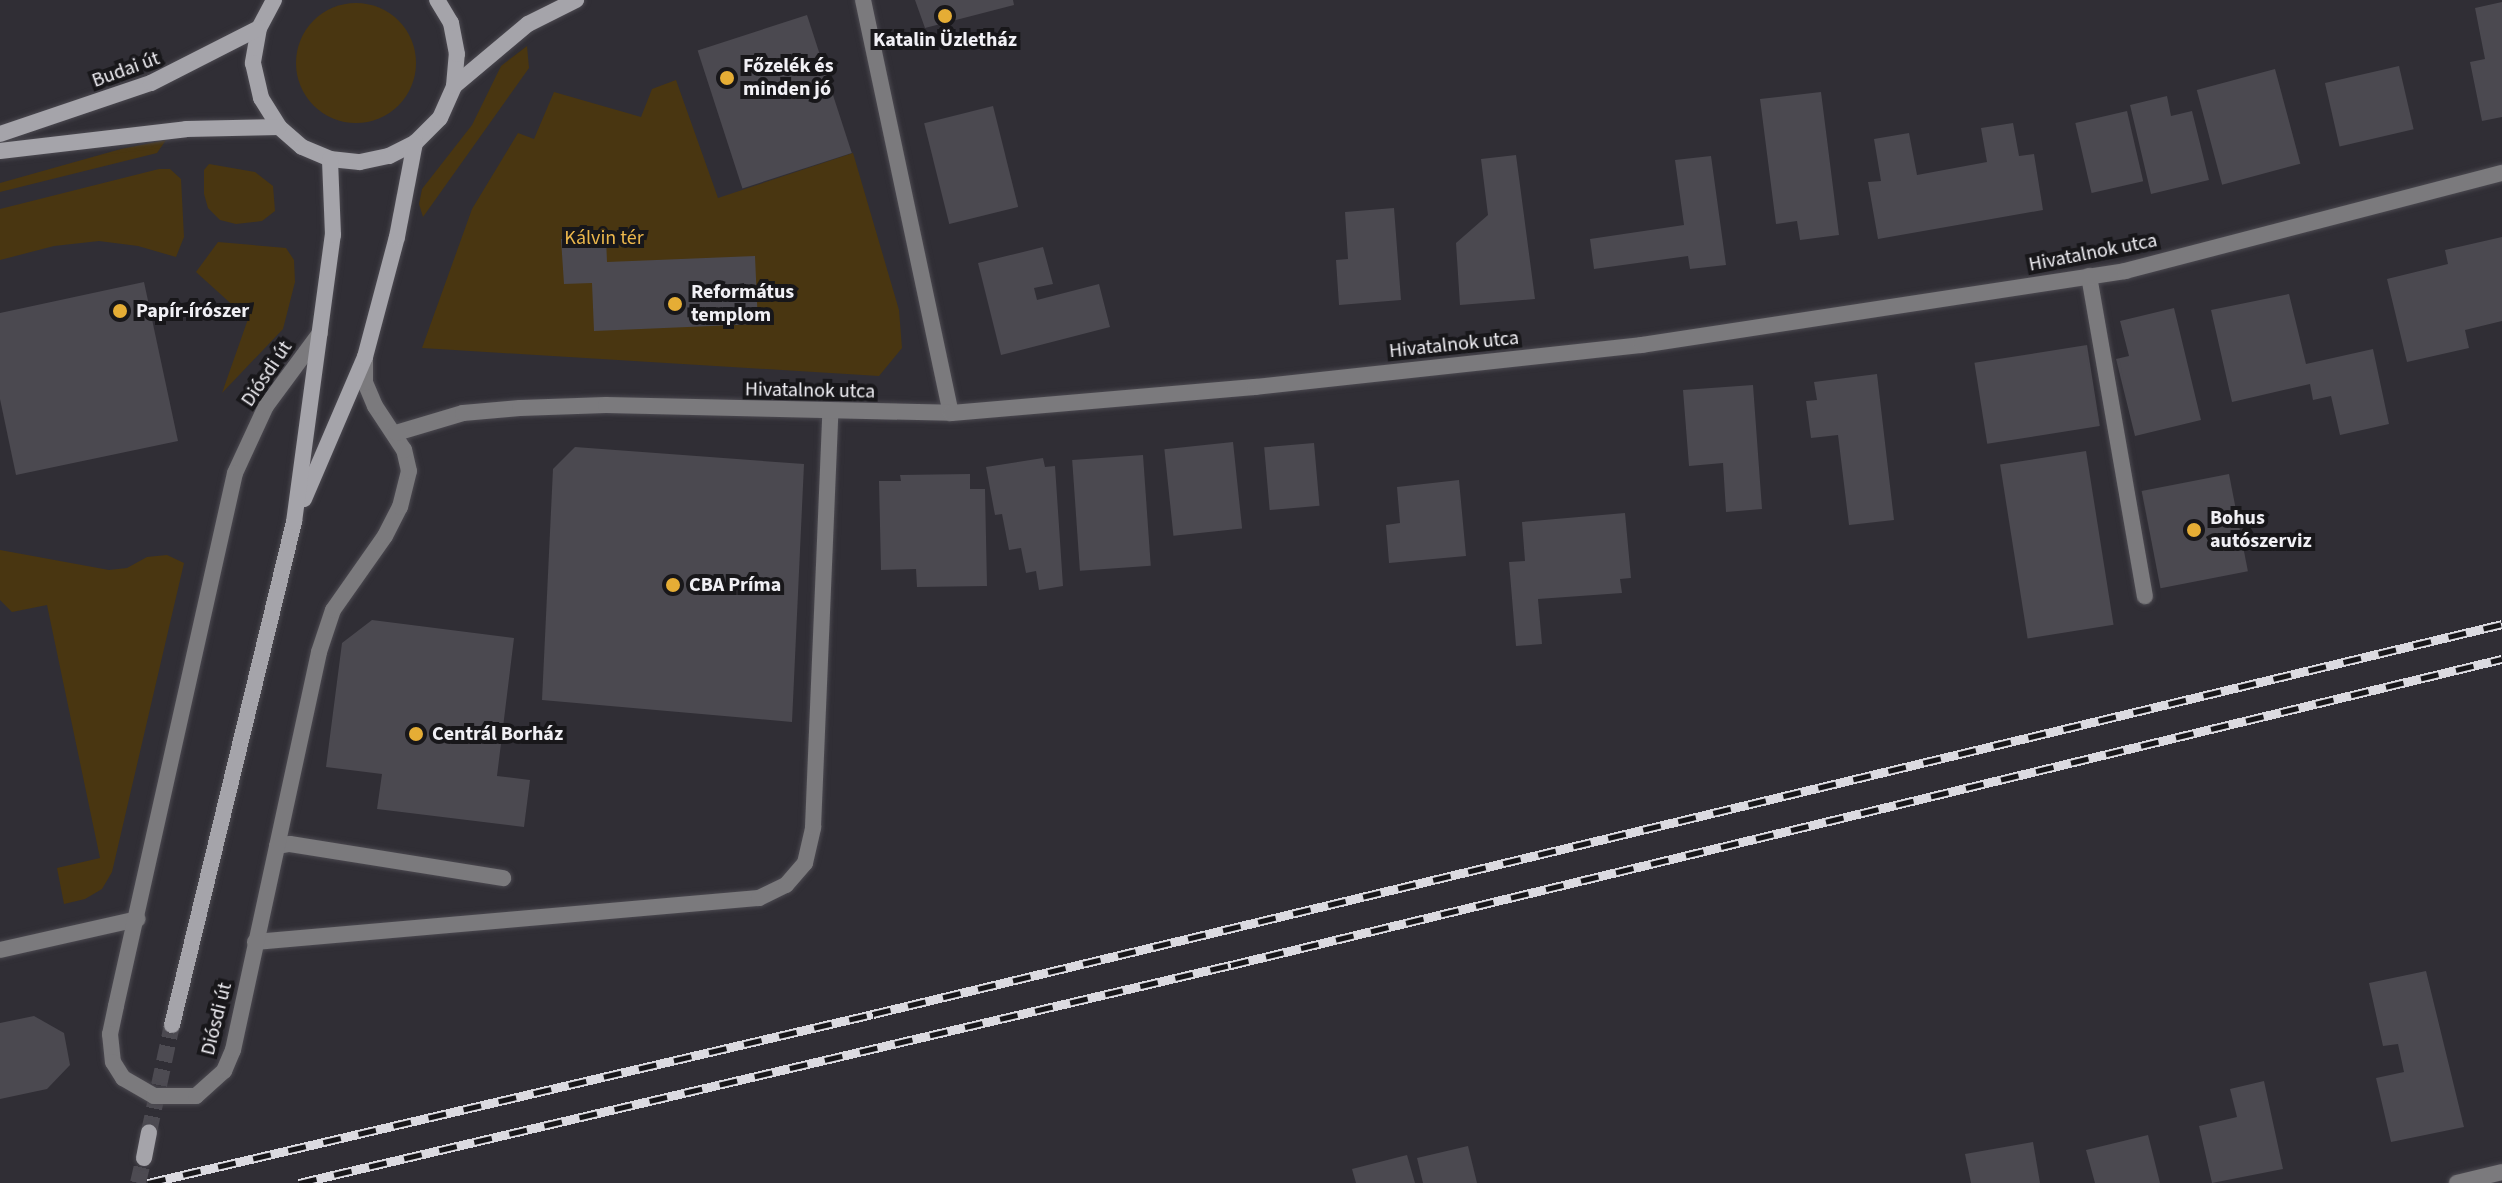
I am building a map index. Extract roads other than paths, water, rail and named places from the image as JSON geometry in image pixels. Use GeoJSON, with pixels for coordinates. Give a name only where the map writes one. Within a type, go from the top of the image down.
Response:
{"type":"FeatureCollection","features":[{"type":"Feature","properties":{"kind":"main road"},"geometry":{"type":"LineString","coordinates":[[274,0],[259,28],[253,63],[261,98],[279,127],[302,147],[330,159],[360,162],[389,156],[415,143],[440,118],[454,86],[457,54],[451,23],[437,0]]}},
{"type":"Feature","properties":{"kind":"main road"},"geometry":{"type":"LineString","coordinates":[[454,86],[528,24],[576,0]]}},
{"type":"Feature","properties":{"kind":"main road","name":"Budai út"},"geometry":{"type":"LineString","coordinates":[[0,134],[151,83],[259,28]]}},
{"type":"Feature","properties":{"kind":"main road"},"geometry":{"type":"LineString","coordinates":[[0,151],[186,129],[279,127]]}},
{"type":"Feature","properties":{"kind":"main road","name":"Diósdi út"},"geometry":{"type":"LineString","coordinates":[[294,522],[365,357],[397,237],[415,143]]}},
{"type":"Feature","properties":{"kind":"main road","name":"Diósdi út"},"geometry":{"type":"LineString","coordinates":[[172,1025],[294,522],[333,235],[330,159]]}},
{"type":"Feature","properties":{"kind":"main road"},"geometry":{"type":"LineString","coordinates":[[144,1158],[149,1132]]}},
{"type":"Feature","properties":{"kind":"street"},"geometry":{"type":"LineString","coordinates":[[863,0],[951,413]]}},
{"type":"Feature","properties":{"kind":"street","name":"Hivatalnok utca"},"geometry":{"type":"LineString","coordinates":[[396,433],[463,413],[520,408],[606,405],[830,413],[951,413],[1255,387],[1642,345],[2125,271],[2502,173]]}},
{"type":"Feature","properties":{"kind":"street"},"geometry":{"type":"LineString","coordinates":[[2089,276],[2145,596]]}},
{"type":"Feature","properties":{"kind":"street","name":"Diósdi út"},"geometry":{"type":"LineString","coordinates":[[320,333],[266,406],[235,473],[110,1034],[113,1062],[123,1078],[154,1096],[196,1096],[224,1071],[233,1050],[319,652],[333,610],[385,536],[400,507],[409,471],[396,433],[375,406],[365,383],[365,357]]}},
{"type":"Feature","properties":{"kind":"street"},"geometry":{"type":"LineString","coordinates":[[255,942],[759,898],[786,885],[805,863],[813,827],[830,413]]}},
{"type":"Feature","properties":{"kind":"street"},"geometry":{"type":"LineString","coordinates":[[277,846],[290,844],[503,878]]}},
{"type":"Feature","properties":{"kind":"street"},"geometry":{"type":"LineString","coordinates":[[0,950],[138,919]]}},
{"type":"Feature","properties":{"kind":"street"},"geometry":{"type":"LineString","coordinates":[[2457,1183],[2502,1172]]}},
{"type":"Feature","properties":{"kind":"tunnel"},"geometry":{"type":"LineString","coordinates":[[149,1132],[172,1025]]}},
{"type":"Feature","properties":{"kind":"tunnel"},"geometry":{"type":"LineString","coordinates":[[138,1183],[144,1158]]}},
{"type":"Feature","properties":{"kind":"railway"},"geometry":{"type":"LineString","coordinates":[[148,1183],[873,1014],[2502,624]]}},
{"type":"Feature","properties":{"kind":"railway"},"geometry":{"type":"LineString","coordinates":[[299,1183],[1231,965],[2502,659]]}},
{"type":"Feature","properties":{"kind":"place","name":"Katalin Üzletház"},"geometry":{"type":"Point","coordinates":[945,16]}},
{"type":"Feature","properties":{"kind":"place","name":"Főzelék és minden jó"},"geometry":{"type":"Point","coordinates":[727,78]}},
{"type":"Feature","properties":{"kind":"place","name":"Református templom"},"geometry":{"type":"Point","coordinates":[675,304]}},
{"type":"Feature","properties":{"kind":"place","name":"Papír-írószer"},"geometry":{"type":"Point","coordinates":[120,311]}},
{"type":"Feature","properties":{"kind":"place","name":"Bohus autószerviz"},"geometry":{"type":"Point","coordinates":[2194,530]}},
{"type":"Feature","properties":{"kind":"place","name":"CBA Príma"},"geometry":{"type":"Point","coordinates":[673,585]}},
{"type":"Feature","properties":{"kind":"place","name":"Centrál Borház"},"geometry":{"type":"Point","coordinates":[416,734]}},
{"type":"Feature","properties":{"kind":"park label","name":"Kálvin tér"},"geometry":{"type":"Point","coordinates":[604,238]}}]}
